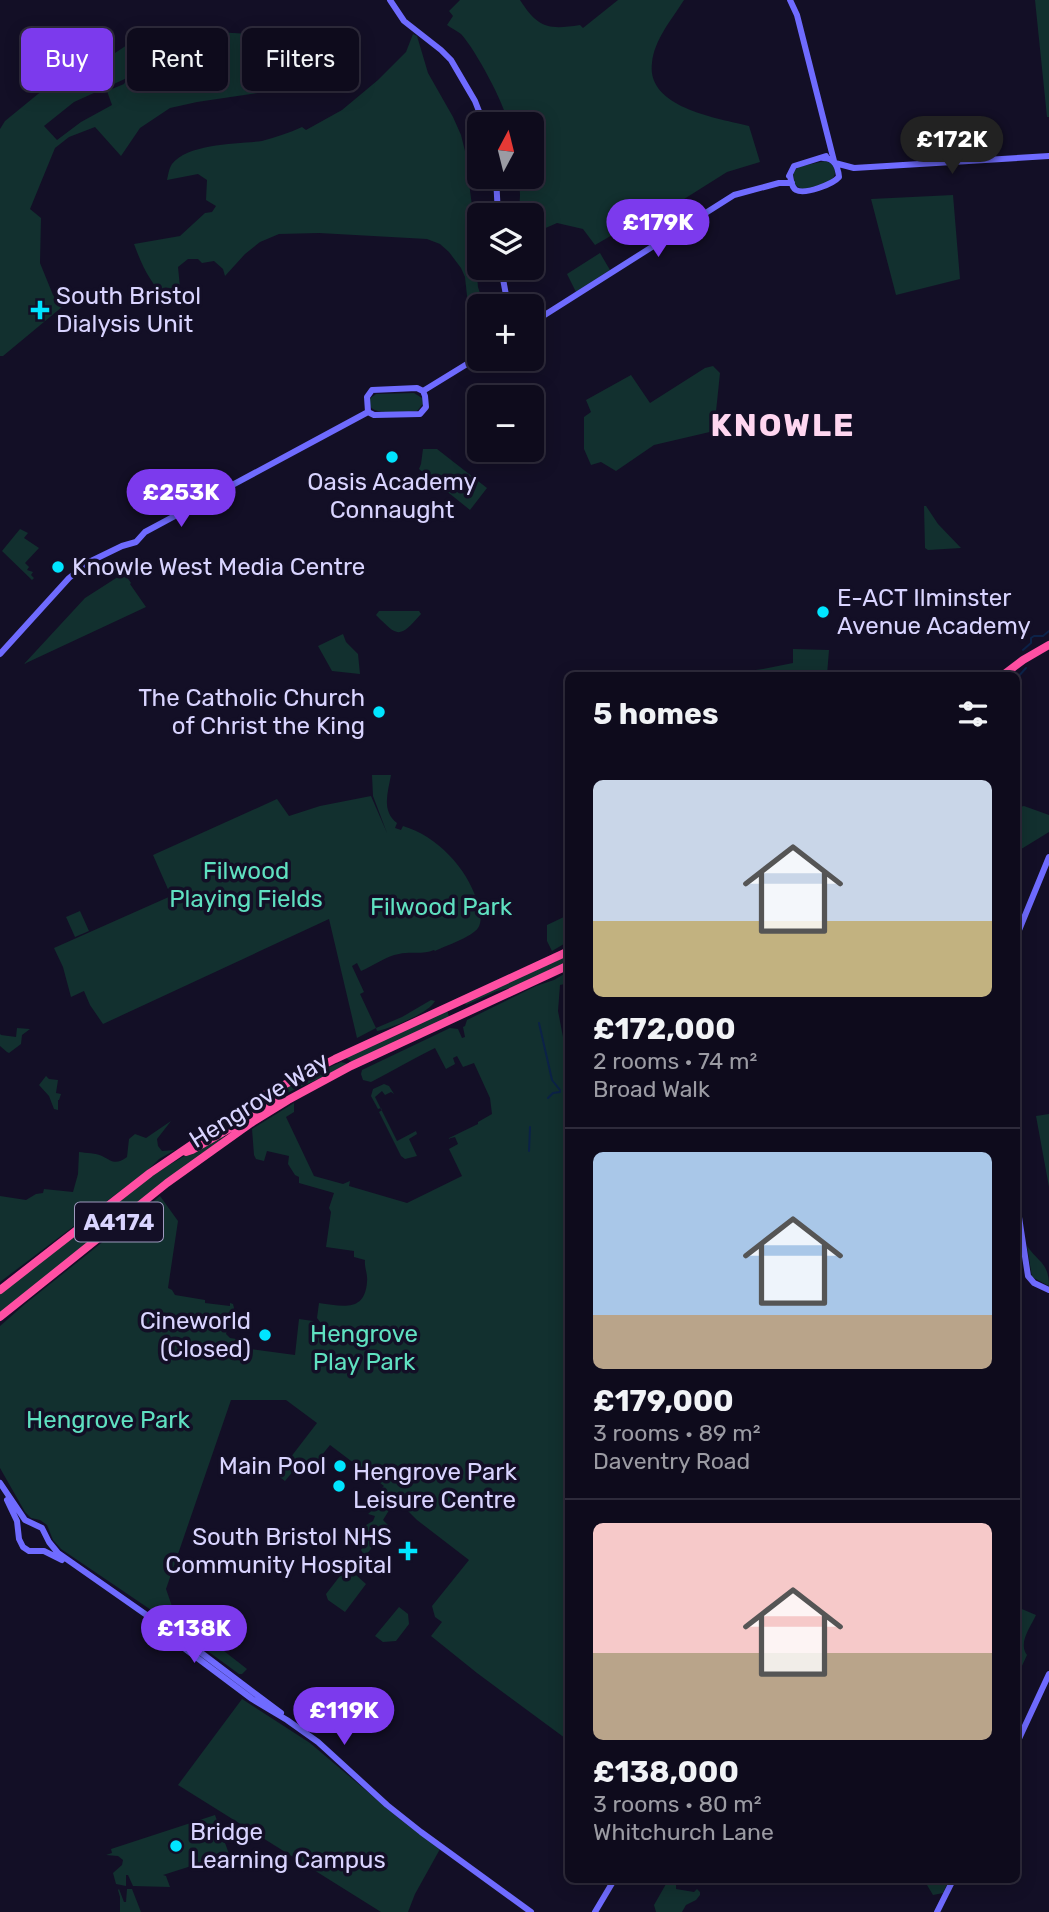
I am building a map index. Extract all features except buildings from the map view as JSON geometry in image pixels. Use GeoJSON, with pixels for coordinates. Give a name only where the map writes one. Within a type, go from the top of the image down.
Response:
{"type":"FeatureCollection","features":[{"type":"Feature","properties":{"kind":"highway"},"geometry":{"type":"LineString","coordinates":[[1007,672],[1049,645]]}},
{"type":"Feature","properties":{"kind":"highway","name":"Hengrove Way"},"geometry":{"type":"LineString","coordinates":[[0,1290],[150,1173],[266,1094],[335,1059],[565,953]]}},
{"type":"Feature","properties":{"kind":"highway","name":"Hengrove Way"},"geometry":{"type":"LineString","coordinates":[[0,1317],[167,1183],[243,1128],[288,1100],[351,1066],[565,967]]}},
{"type":"Feature","properties":{"kind":"highway"},"geometry":{"type":"LineString","coordinates":[[453,1013],[484,999],[495,999]]}},
{"type":"Feature","properties":{"kind":"highway"},"geometry":{"type":"LineString","coordinates":[[335,1059],[347,1061],[351,1066]]}},
{"type":"Feature","properties":{"kind":"highway"},"geometry":{"type":"LineString","coordinates":[[227,1120],[236,1122],[272,1102],[288,1100]]}},
{"type":"Feature","properties":{"kind":"highway"},"geometry":{"type":"LineString","coordinates":[[177,1154],[192,1150],[232,1127],[243,1128]]}},
{"type":"Feature","properties":{"kind":"street"},"geometry":{"type":"LineString","coordinates":[[390,0],[404,20],[451,60],[479,112]]}},
{"type":"Feature","properties":{"kind":"street"},"geometry":{"type":"LineString","coordinates":[[792,1],[839,176]]}},
{"type":"Feature","properties":{"kind":"street"},"geometry":{"type":"LineString","coordinates":[[544,315],[734,195],[779,183],[787,179],[794,166],[823,158],[832,150]]}},
{"type":"Feature","properties":{"kind":"street"},"geometry":{"type":"LineString","coordinates":[[823,158],[854,168],[1049,156]]}},
{"type":"Feature","properties":{"kind":"street"},"geometry":{"type":"LineString","coordinates":[[790,175],[794,188],[804,191],[831,184],[854,168]]}},
{"type":"Feature","properties":{"kind":"street"},"geometry":{"type":"LineString","coordinates":[[779,183],[792,183]]}},
{"type":"Feature","properties":{"kind":"street"},"geometry":{"type":"LineString","coordinates":[[423,391],[467,364]]}},
{"type":"Feature","properties":{"kind":"street"},"geometry":{"type":"LineString","coordinates":[[418,388],[425,396],[426,407],[420,414],[373,415],[368,412],[367,397],[372,390],[418,388]]}},
{"type":"Feature","properties":{"kind":"street"},"geometry":{"type":"LineString","coordinates":[[0,654],[80,568],[122,546],[134,543],[145,532],[368,412]]}},
{"type":"Feature","properties":{"kind":"street"},"geometry":{"type":"LineString","coordinates":[[1020,928],[1049,857]]}},
{"type":"Feature","properties":{"kind":"street"},"geometry":{"type":"LineString","coordinates":[[1020,1224],[1028,1276],[1030,1280],[1049,1290]]}},
{"type":"Feature","properties":{"kind":"street"},"geometry":{"type":"LineString","coordinates":[[0,1484],[23,1517],[42,1528],[58,1553],[258,1695],[286,1720],[323,1746],[387,1805],[531,1912]]}},
{"type":"Feature","properties":{"kind":"street"},"geometry":{"type":"LineString","coordinates":[[0,1484],[17,1521],[23,1548],[54,1556],[81,1570]]}},
{"type":"Feature","properties":{"kind":"street"},"geometry":{"type":"LineString","coordinates":[[19,1534],[24,1527],[32,1524]]}},
{"type":"Feature","properties":{"kind":"street"},"geometry":{"type":"LineString","coordinates":[[37,1550],[45,1544],[45,1535]]}},
{"type":"Feature","properties":{"kind":"street"},"geometry":{"type":"LineString","coordinates":[[1020,1737],[1049,1674]]}},
{"type":"Feature","properties":{"kind":"street"},"geometry":{"type":"LineString","coordinates":[[595,1912],[612,1883]]}},
{"type":"Feature","properties":{"kind":"street"},"geometry":{"type":"LineString","coordinates":[[937,1912],[952,1883]]}},
{"type":"Feature","properties":{"kind":"green space"},"geometry":{"type":"Polygon","coordinates":[[[460,0],[520,0],[538,22],[552,27],[580,25],[583,28],[618,0],[684,0],[656,46],[652,63],[653,78],[660,91],[672,101],[703,114],[749,126],[760,162],[727,172],[619,240],[614,234],[595,245],[583,229],[557,223],[544,229],[544,203],[520,203],[520,189],[544,189],[544,112],[504,112],[474,52],[461,34],[447,25],[453,16],[449,11],[460,0]]]}},
{"type":"Feature","properties":{"kind":"green space"},"geometry":{"type":"Polygon","coordinates":[[[1035,0],[1049,0],[1049,117],[1047,117],[1035,0]]]}},
{"type":"Feature","properties":{"kind":"green space"},"geometry":{"type":"Polygon","coordinates":[[[228,33],[242,33],[242,91],[271,91],[170,108],[140,128],[121,156],[95,127],[69,137],[55,148],[30,209],[41,218],[40,263],[53,295],[62,307],[0,356],[0,129],[5,121],[42,91],[98,91],[74,102],[44,126],[57,140],[81,122],[112,105],[107,91],[113,91],[124,84],[127,78],[127,91],[228,91],[228,33]]]}},
{"type":"Feature","properties":{"kind":"green space"},"geometry":{"type":"Polygon","coordinates":[[[413,34],[417,36],[428,73],[461,135],[467,167],[467,189],[470,189],[472,203],[467,203],[467,280],[477,280],[480,294],[467,296],[461,268],[440,244],[427,239],[319,233],[279,234],[260,242],[225,276],[223,269],[214,261],[202,263],[198,259],[188,259],[178,267],[180,287],[169,301],[148,275],[134,244],[180,236],[216,206],[206,200],[207,180],[198,174],[167,180],[172,164],[179,157],[201,148],[262,141],[302,127],[306,130],[342,110],[406,52],[413,34]]]}},
{"type":"Feature","properties":{"kind":"green space"},"geometry":{"type":"Polygon","coordinates":[[[127,45],[127,78],[113,84],[113,54],[127,45]]]}},
{"type":"Feature","properties":{"kind":"green space"},"geometry":{"type":"Polygon","coordinates":[[[825,161],[831,163],[834,168],[835,173],[830,181],[805,189],[795,185],[793,173],[798,167],[825,161]]]}},
{"type":"Feature","properties":{"kind":"green space"},"geometry":{"type":"Polygon","coordinates":[[[953,195],[960,279],[896,295],[871,199],[953,195]]]}},
{"type":"Feature","properties":{"kind":"green space"},"geometry":{"type":"Polygon","coordinates":[[[600,253],[610,270],[576,292],[567,274],[600,253]]]}},
{"type":"Feature","properties":{"kind":"green space"},"geometry":{"type":"Polygon","coordinates":[[[713,366],[720,373],[714,431],[654,445],[616,471],[601,462],[591,465],[584,449],[584,417],[591,412],[586,400],[631,375],[650,403],[705,368],[713,366]]]}},
{"type":"Feature","properties":{"kind":"green space"},"geometry":{"type":"Polygon","coordinates":[[[414,393],[422,398],[423,404],[417,411],[382,412],[371,407],[369,403],[376,394],[414,393]]]}},
{"type":"Feature","properties":{"kind":"green space"},"geometry":{"type":"Polygon","coordinates":[[[423,449],[437,449],[487,488],[470,510],[419,469],[423,449]]]}},
{"type":"Feature","properties":{"kind":"green space"},"geometry":{"type":"Polygon","coordinates":[[[926,506],[938,524],[961,548],[925,548],[926,506]]]}},
{"type":"Feature","properties":{"kind":"green space"},"geometry":{"type":"Polygon","coordinates":[[[20,529],[28,533],[24,538],[39,548],[25,563],[29,567],[27,570],[33,572],[32,580],[2,551],[20,529]]]}},
{"type":"Feature","properties":{"kind":"green space"},"geometry":{"type":"Polygon","coordinates":[[[124,573],[146,607],[24,664],[85,598],[124,573]]]}},
{"type":"Feature","properties":{"kind":"green space"},"geometry":{"type":"Polygon","coordinates":[[[379,611],[419,611],[421,614],[408,628],[398,632],[389,628],[376,615],[379,611]]]}},
{"type":"Feature","properties":{"kind":"green space"},"geometry":{"type":"Polygon","coordinates":[[[343,634],[346,642],[358,654],[360,674],[332,671],[318,646],[343,634]]]}},
{"type":"Feature","properties":{"kind":"green space"},"geometry":{"type":"Polygon","coordinates":[[[793,649],[829,650],[827,672],[741,672],[763,669],[793,663],[793,649]]]}},
{"type":"Feature","properties":{"kind":"green space","name":"Filwood Playing Fields"},"geometry":{"type":"Polygon","coordinates":[[[372,775],[391,775],[387,807],[397,823],[395,828],[401,830],[403,826],[428,837],[449,855],[466,877],[481,918],[475,931],[435,951],[394,955],[361,971],[357,963],[352,966],[364,992],[360,994],[376,1028],[357,1038],[329,919],[103,1024],[84,991],[71,997],[63,967],[54,948],[171,896],[153,855],[277,799],[289,816],[320,806],[371,796],[387,833],[373,796],[372,775]]]}},
{"type":"Feature","properties":{"kind":"green space"},"geometry":{"type":"Polygon","coordinates":[[[1020,807],[1049,815],[1049,832],[1020,850],[1020,807]]]}},
{"type":"Feature","properties":{"kind":"green space"},"geometry":{"type":"Polygon","coordinates":[[[80,911],[89,931],[75,937],[66,917],[80,911]]]}},
{"type":"Feature","properties":{"kind":"green space"},"geometry":{"type":"Polygon","coordinates":[[[565,916],[565,943],[552,951],[547,941],[547,925],[565,916]]]}},
{"type":"Feature","properties":{"kind":"green space"},"geometry":{"type":"Polygon","coordinates":[[[565,957],[565,963],[514,987],[497,991],[466,1005],[464,1002],[565,957]]]}},
{"type":"Feature","properties":{"kind":"green space","name":"Hengrove Park"},"geometry":{"type":"Polygon","coordinates":[[[565,973],[565,984],[560,985],[558,1011],[565,1047],[565,1738],[431,1636],[442,1622],[435,1617],[432,1606],[469,1560],[417,1520],[396,1499],[383,1520],[388,1525],[365,1557],[361,1550],[368,1538],[354,1532],[373,1521],[375,1516],[368,1514],[382,1501],[376,1494],[384,1486],[330,1445],[309,1471],[299,1464],[285,1481],[277,1475],[317,1423],[286,1400],[231,1400],[166,1589],[174,1612],[247,1669],[239,1674],[61,1549],[53,1540],[47,1525],[31,1518],[25,1512],[0,1468],[0,1326],[160,1196],[178,1221],[168,1288],[175,1295],[205,1300],[205,1303],[230,1306],[230,1303],[233,1304],[232,1328],[227,1330],[226,1334],[236,1339],[235,1347],[295,1355],[299,1319],[313,1321],[331,1344],[334,1340],[317,1318],[319,1303],[343,1306],[362,1299],[367,1282],[365,1260],[354,1257],[354,1251],[326,1247],[331,1212],[329,1208],[334,1193],[299,1183],[299,1177],[288,1164],[289,1156],[267,1151],[264,1161],[256,1159],[252,1129],[294,1103],[294,1112],[286,1117],[314,1176],[343,1184],[350,1181],[349,1186],[407,1203],[462,1176],[449,1149],[458,1144],[455,1137],[447,1139],[492,1114],[490,1098],[474,1063],[463,1067],[457,1056],[453,1058],[455,1064],[446,1069],[435,1048],[371,1082],[363,1080],[362,1070],[450,1028],[458,1029],[462,1038],[465,1037],[463,1027],[467,1020],[565,973]]]}},
{"type":"Feature","properties":{"kind":"green space"},"geometry":{"type":"Polygon","coordinates":[[[431,1000],[435,1001],[426,1010],[409,1019],[377,1031],[376,1028],[431,1000]]]}},
{"type":"Feature","properties":{"kind":"green space"},"geometry":{"type":"Polygon","coordinates":[[[447,1010],[449,1017],[353,1062],[344,1057],[447,1010]]]}},
{"type":"Feature","properties":{"kind":"green space"},"geometry":{"type":"Polygon","coordinates":[[[17,1028],[30,1029],[22,1035],[21,1044],[9,1053],[0,1046],[0,1034],[16,1037],[17,1028]]]}},
{"type":"Feature","properties":{"kind":"green space"},"geometry":{"type":"Polygon","coordinates":[[[341,1062],[349,1064],[245,1115],[246,1111],[283,1088],[341,1062]]]}},
{"type":"Feature","properties":{"kind":"green space"},"geometry":{"type":"Polygon","coordinates":[[[46,1076],[58,1080],[56,1093],[61,1094],[58,1110],[54,1109],[49,1096],[39,1085],[46,1076]]]}},
{"type":"Feature","properties":{"kind":"green space"},"geometry":{"type":"Polygon","coordinates":[[[384,1084],[389,1086],[394,1094],[391,1092],[385,1095],[382,1091],[375,1097],[381,1108],[378,1109],[371,1096],[373,1089],[384,1084]]]}},
{"type":"Feature","properties":{"kind":"green space"},"geometry":{"type":"Polygon","coordinates":[[[382,1110],[397,1141],[416,1131],[417,1134],[409,1139],[417,1156],[405,1159],[401,1156],[379,1112],[382,1110]]]}},
{"type":"Feature","properties":{"kind":"green space"},"geometry":{"type":"Polygon","coordinates":[[[1049,1114],[1049,1187],[1036,1116],[1049,1114]]]}},
{"type":"Feature","properties":{"kind":"green space"},"geometry":{"type":"Polygon","coordinates":[[[171,1121],[157,1139],[162,1151],[175,1150],[159,1159],[0,1282],[0,1196],[26,1200],[43,1193],[44,1189],[73,1192],[78,1174],[79,1152],[97,1154],[114,1162],[120,1161],[127,1157],[129,1139],[135,1134],[146,1138],[171,1121]]]}},
{"type":"Feature","properties":{"kind":"green space"},"geometry":{"type":"Polygon","coordinates":[[[224,1133],[224,1138],[0,1313],[0,1294],[157,1172],[224,1133]]]}},
{"type":"Feature","properties":{"kind":"green space"},"geometry":{"type":"Polygon","coordinates":[[[1027,1246],[1045,1268],[1049,1286],[1032,1277],[1027,1246]]]}},
{"type":"Feature","properties":{"kind":"green space"},"geometry":{"type":"Polygon","coordinates":[[[347,1567],[366,1584],[345,1612],[328,1600],[326,1594],[347,1567]]]}},
{"type":"Feature","properties":{"kind":"green space"},"geometry":{"type":"Polygon","coordinates":[[[399,1607],[408,1614],[409,1624],[396,1641],[383,1642],[375,1636],[399,1607]]]}},
{"type":"Feature","properties":{"kind":"green space"},"geometry":{"type":"Polygon","coordinates":[[[1020,1608],[1036,1615],[1024,1640],[1027,1655],[1021,1668],[1020,1608]]]}},
{"type":"Feature","properties":{"kind":"green space"},"geometry":{"type":"Polygon","coordinates":[[[242,1699],[310,1743],[401,1820],[440,1849],[408,1912],[381,1912],[178,1785],[242,1699]]]}},
{"type":"Feature","properties":{"kind":"green space"},"geometry":{"type":"Polygon","coordinates":[[[215,1815],[229,1854],[163,1875],[170,1887],[133,1886],[128,1875],[126,1886],[116,1884],[113,1873],[122,1865],[123,1860],[118,1856],[106,1855],[112,1853],[111,1849],[215,1815]]]}},
{"type":"Feature","properties":{"kind":"green space"},"geometry":{"type":"Polygon","coordinates":[[[948,1883],[943,1893],[933,1895],[927,1885],[916,1885],[948,1883]]]}},
{"type":"Feature","properties":{"kind":"green space"},"geometry":{"type":"Polygon","coordinates":[[[666,1884],[694,1892],[697,1889],[700,1895],[686,1905],[682,1912],[656,1912],[654,1905],[666,1884]]]}},
{"type":"Feature","properties":{"kind":"green space"},"geometry":{"type":"Polygon","coordinates":[[[119,1889],[126,1902],[127,1889],[132,1889],[141,1912],[120,1912],[119,1889]]]}},
{"type":"Feature","properties":{"kind":"waterway"},"geometry":{"type":"LineString","coordinates":[[1023,650],[1031,643],[1031,638],[1043,636],[1049,631]]}},
{"type":"Feature","properties":{"kind":"waterway"},"geometry":{"type":"LineString","coordinates":[[1020,675],[1026,668]]}},
{"type":"Feature","properties":{"kind":"waterway"},"geometry":{"type":"LineString","coordinates":[[539,1023],[552,1080],[560,1090]]}},
{"type":"Feature","properties":{"kind":"waterway"},"geometry":{"type":"LineString","coordinates":[[548,1098],[553,1093],[560,1092]]}},
{"type":"Feature","properties":{"kind":"waterway"},"geometry":{"type":"LineString","coordinates":[[529,1151],[530,1127]]}},
{"type":"Feature","properties":{"kind":"place","name":"South Bristol Dialysis Unit"},"geometry":{"type":"Point","coordinates":[40,310]}},
{"type":"Feature","properties":{"kind":"place","name":"Oasis Academy Connaught"},"geometry":{"type":"Point","coordinates":[392,457]}},
{"type":"Feature","properties":{"kind":"place","name":"Knowle West Media Centre"},"geometry":{"type":"Point","coordinates":[58,567]}},
{"type":"Feature","properties":{"kind":"place","name":"E-ACT Ilminster Avenue Academy"},"geometry":{"type":"Point","coordinates":[823,612]}},
{"type":"Feature","properties":{"kind":"place","name":"The Catholic Church of Christ the King"},"geometry":{"type":"Point","coordinates":[379,712]}},
{"type":"Feature","properties":{"kind":"place","name":"Cineworld (Closed)"},"geometry":{"type":"Point","coordinates":[265,1335]}},
{"type":"Feature","properties":{"kind":"place","name":"Main Pool"},"geometry":{"type":"Point","coordinates":[340,1466]}},
{"type":"Feature","properties":{"kind":"place","name":"Hengrove Park Leisure Centre"},"geometry":{"type":"Point","coordinates":[339,1486]}},
{"type":"Feature","properties":{"kind":"place","name":"South Bristol NHS Community Hospital"},"geometry":{"type":"Point","coordinates":[408,1551]}},
{"type":"Feature","properties":{"kind":"place","name":"Bridge Learning Campus"},"geometry":{"type":"Point","coordinates":[176,1846]}},
{"type":"Feature","properties":{"kind":"district","name":"KNOWLE"},"geometry":{"type":"Point","coordinates":[783,425]}},
{"type":"Feature","properties":{"kind":"park label","name":"Filwood Park"},"geometry":{"type":"Point","coordinates":[441,907]}},
{"type":"Feature","properties":{"kind":"park label","name":"Hengrove Play Park"},"geometry":{"type":"Point","coordinates":[364,1348]}}]}
